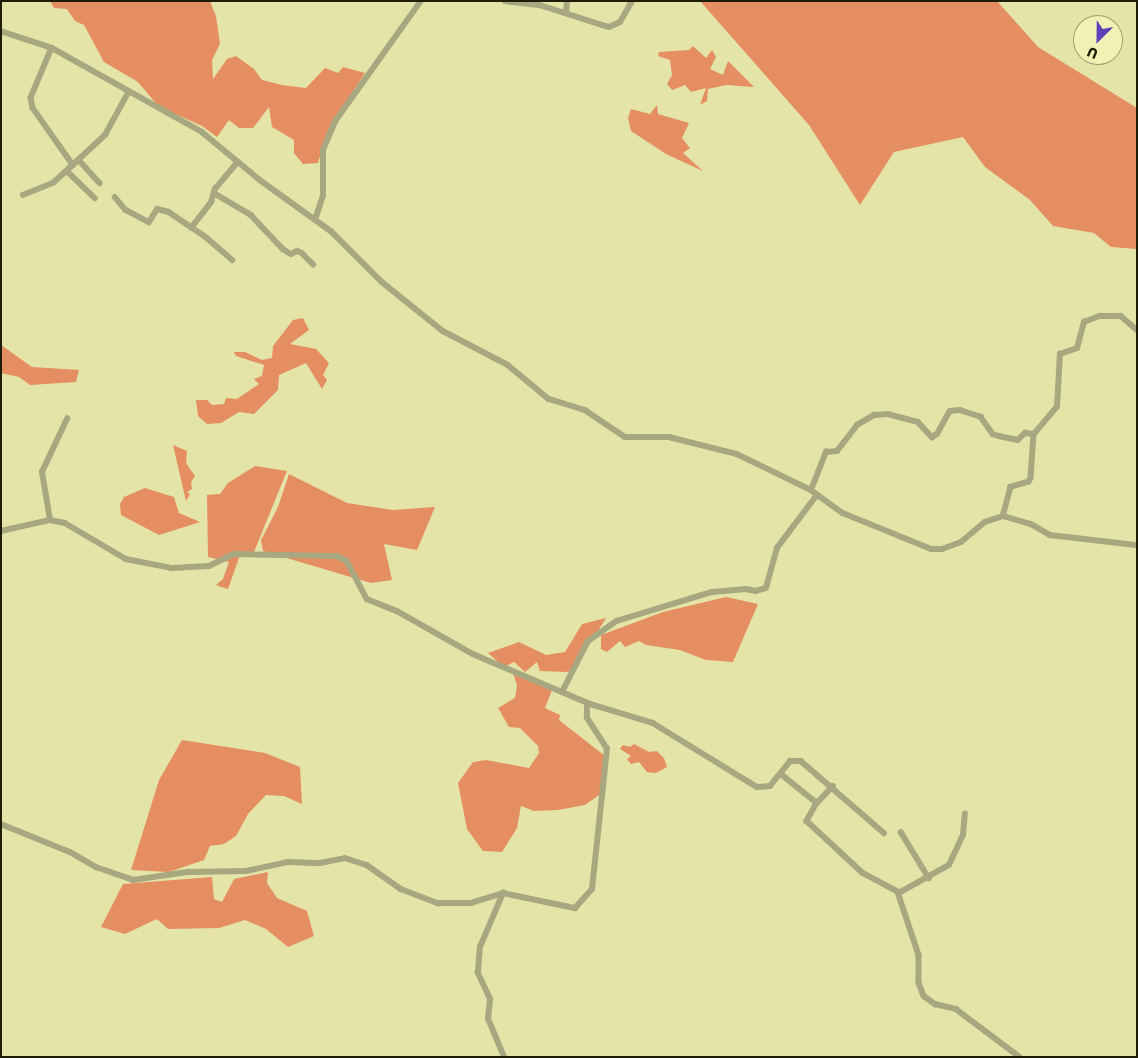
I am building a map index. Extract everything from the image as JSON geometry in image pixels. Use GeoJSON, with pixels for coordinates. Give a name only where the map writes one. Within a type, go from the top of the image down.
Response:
{"type":"FeatureCollection","features":[{"type":"Feature","properties":{"kind":"street"},"geometry":{"type":"LineString","coordinates":[[315,220],[323,196],[323,150],[336,120],[421,1]]}},
{"type":"Feature","properties":{"kind":"street"},"geometry":{"type":"LineString","coordinates":[[504,1],[540,5],[609,27],[620,22],[632,1]]}},
{"type":"Feature","properties":{"kind":"street"},"geometry":{"type":"LineString","coordinates":[[566,13],[567,1]]}},
{"type":"Feature","properties":{"kind":"street"},"geometry":{"type":"LineString","coordinates":[[1,31],[52,48],[202,132],[238,162],[332,232],[382,282],[443,331],[508,364],[549,399],[585,410],[625,436],[669,437],[737,454],[811,490],[843,513],[931,549],[942,550],[961,542],[985,522],[1003,516],[1031,524],[1050,535],[1137,544]]}},
{"type":"Feature","properties":{"kind":"street"},"geometry":{"type":"LineString","coordinates":[[52,48],[32,98],[33,108],[73,165]]}},
{"type":"Feature","properties":{"kind":"street"},"geometry":{"type":"LineString","coordinates":[[22,195],[52,184],[67,171],[106,133],[128,92]]}},
{"type":"Feature","properties":{"kind":"street"},"geometry":{"type":"LineString","coordinates":[[78,160],[100,183]]}},
{"type":"Feature","properties":{"kind":"street"},"geometry":{"type":"LineString","coordinates":[[191,228],[214,193],[238,162]]}},
{"type":"Feature","properties":{"kind":"street"},"geometry":{"type":"LineString","coordinates":[[67,171],[95,198]]}},
{"type":"Feature","properties":{"kind":"street"},"geometry":{"type":"LineString","coordinates":[[214,193],[250,215],[283,249],[292,254],[297,251],[302,253],[313,264]]}},
{"type":"Feature","properties":{"kind":"street"},"geometry":{"type":"LineString","coordinates":[[115,197],[126,210],[148,222],[159,209],[191,228],[232,260]]}},
{"type":"Feature","properties":{"kind":"street"},"geometry":{"type":"LineString","coordinates":[[1003,516],[1011,487],[1029,482],[1034,434],[1056,407],[1060,354],[1077,348],[1084,322],[1100,316],[1121,316],[1137,330]]}},
{"type":"Feature","properties":{"kind":"street"},"geometry":{"type":"LineString","coordinates":[[811,490],[826,452],[837,451],[857,425],[874,416],[888,414],[918,422],[932,437],[937,434],[950,411],[960,410],[981,417],[993,434],[999,436],[1018,440],[1025,433],[1034,434]]}},
{"type":"Feature","properties":{"kind":"street"},"geometry":{"type":"LineString","coordinates":[[50,520],[42,472],[67,419]]}},
{"type":"Feature","properties":{"kind":"street"},"geometry":{"type":"LineString","coordinates":[[562,692],[588,642],[617,621],[712,592],[746,588],[756,591],[766,588],[772,571],[773,556],[783,538],[817,495]]}},
{"type":"Feature","properties":{"kind":"street"},"geometry":{"type":"LineString","coordinates":[[1,531],[50,520],[82,531],[126,559],[172,568],[209,566],[234,554],[337,556],[347,561],[367,599],[397,611],[473,654],[588,703],[652,724],[757,787],[770,786],[790,762],[797,759],[833,786],[884,833]]}},
{"type":"Feature","properties":{"kind":"street"},"geometry":{"type":"LineString","coordinates":[[1,824],[70,852],[96,867],[133,880],[188,872],[246,870],[288,862],[320,863],[345,858],[367,864],[401,888],[438,903],[471,903],[503,893],[575,908],[592,888],[607,749],[587,718],[588,703]]}},
{"type":"Feature","properties":{"kind":"street"},"geometry":{"type":"LineString","coordinates":[[781,774],[817,803]]}},
{"type":"Feature","properties":{"kind":"street"},"geometry":{"type":"LineString","coordinates":[[833,786],[817,803],[807,820],[863,873],[899,893],[919,955],[919,983],[924,996],[935,1004],[956,1009],[1020,1057]]}},
{"type":"Feature","properties":{"kind":"street"},"geometry":{"type":"LineString","coordinates":[[899,893],[943,871],[957,851],[965,814]]}},
{"type":"Feature","properties":{"kind":"street"},"geometry":{"type":"LineString","coordinates":[[901,832],[929,878]]}},
{"type":"Feature","properties":{"kind":"street"},"geometry":{"type":"LineString","coordinates":[[503,893],[481,943],[477,968],[490,999],[488,1019],[504,1057]]}},
{"type":"Feature","properties":{"kind":"shaded area"},"geometry":{"type":"Polygon","coordinates":[[[50,1],[210,1],[216,16],[220,44],[212,60],[213,79],[227,59],[236,56],[254,69],[262,80],[282,85],[306,88],[325,68],[338,73],[343,67],[365,73],[328,130],[318,163],[303,164],[294,153],[294,140],[272,127],[269,107],[253,128],[239,128],[229,120],[217,137],[202,126],[158,106],[138,82],[104,62],[84,25],[75,21],[67,9],[54,8],[50,1]]]}},
{"type":"Feature","properties":{"kind":"shaded area"},"geometry":{"type":"Polygon","coordinates":[[[700,1],[997,1],[1038,47],[1137,108],[1137,249],[1111,247],[1094,233],[1053,226],[1030,200],[985,167],[963,137],[894,152],[860,205],[809,125],[700,1]]]}},
{"type":"Feature","properties":{"kind":"shaded area"},"geometry":{"type":"Polygon","coordinates":[[[693,46],[706,58],[712,50],[716,57],[710,69],[723,75],[728,61],[754,87],[726,85],[708,89],[707,101],[700,105],[706,88],[691,92],[685,85],[672,90],[667,84],[672,75],[670,60],[658,56],[659,52],[689,50],[693,46]]]}},
{"type":"Feature","properties":{"kind":"shaded area"},"geometry":{"type":"Polygon","coordinates":[[[657,105],[658,114],[689,123],[682,138],[690,148],[683,153],[703,171],[666,154],[631,131],[628,118],[631,109],[650,114],[657,105]]]}},
{"type":"Feature","properties":{"kind":"shaded area"},"geometry":{"type":"Polygon","coordinates":[[[303,318],[309,330],[290,344],[316,349],[329,363],[323,375],[327,380],[322,389],[306,363],[279,375],[278,390],[254,414],[239,412],[221,423],[207,424],[198,416],[196,400],[207,400],[212,405],[224,404],[226,398],[237,399],[259,384],[254,379],[262,376],[264,365],[236,356],[234,352],[245,352],[262,360],[272,358],[273,346],[293,320],[303,318]]]}},
{"type":"Feature","properties":{"kind":"shaded area"},"geometry":{"type":"Polygon","coordinates":[[[1,345],[32,367],[79,370],[76,382],[30,385],[19,377],[1,373],[1,345]]]}},
{"type":"Feature","properties":{"kind":"shaded area"},"geometry":{"type":"Polygon","coordinates":[[[173,445],[187,451],[186,463],[195,476],[191,482],[192,489],[187,492],[190,494],[186,501],[173,445]]]}},
{"type":"Feature","properties":{"kind":"shaded area"},"geometry":{"type":"Polygon","coordinates":[[[255,466],[287,471],[252,557],[240,555],[228,589],[216,585],[223,579],[229,562],[208,557],[207,495],[220,494],[228,483],[255,466]]]}},
{"type":"Feature","properties":{"kind":"shaded area"},"geometry":{"type":"Polygon","coordinates":[[[289,474],[347,503],[393,510],[435,507],[417,550],[384,544],[392,580],[371,583],[263,551],[261,540],[278,507],[289,474]]]}},
{"type":"Feature","properties":{"kind":"shaded area"},"geometry":{"type":"Polygon","coordinates":[[[145,488],[174,497],[179,513],[200,522],[159,535],[121,515],[120,504],[124,497],[145,488]]]}},
{"type":"Feature","properties":{"kind":"shaded area"},"geometry":{"type":"Polygon","coordinates":[[[726,597],[758,604],[733,662],[706,660],[680,650],[646,645],[639,641],[625,647],[620,641],[607,652],[601,649],[601,635],[663,612],[726,597]]]}},
{"type":"Feature","properties":{"kind":"shaded area"},"geometry":{"type":"Polygon","coordinates":[[[606,618],[578,663],[568,672],[540,671],[537,662],[525,672],[514,662],[504,667],[488,653],[519,642],[546,655],[565,652],[582,624],[606,618]]]}},
{"type":"Feature","properties":{"kind":"shaded area"},"geometry":{"type":"Polygon","coordinates":[[[513,673],[552,690],[545,708],[560,715],[559,720],[605,756],[602,793],[585,805],[558,810],[534,811],[521,806],[517,828],[502,852],[483,851],[467,829],[458,783],[473,762],[486,760],[529,768],[539,753],[538,746],[520,728],[509,727],[498,708],[515,698],[517,685],[513,673]]]}},
{"type":"Feature","properties":{"kind":"shaded area"},"geometry":{"type":"Polygon","coordinates":[[[182,740],[265,753],[300,767],[302,804],[284,796],[266,795],[248,814],[236,836],[224,844],[210,846],[204,860],[169,872],[131,870],[159,780],[182,740]]]}},
{"type":"Feature","properties":{"kind":"shaded area"},"geometry":{"type":"Polygon","coordinates":[[[634,744],[649,752],[657,751],[664,758],[667,767],[656,773],[647,772],[639,762],[631,764],[627,759],[631,756],[620,749],[623,745],[630,747],[634,744]]]}},
{"type":"Feature","properties":{"kind":"shaded area"},"geometry":{"type":"Polygon","coordinates":[[[268,872],[267,883],[277,898],[307,911],[314,936],[288,947],[266,929],[245,920],[219,928],[168,929],[157,919],[125,934],[101,927],[123,884],[212,877],[214,899],[222,902],[234,879],[268,872]]]}}]}
